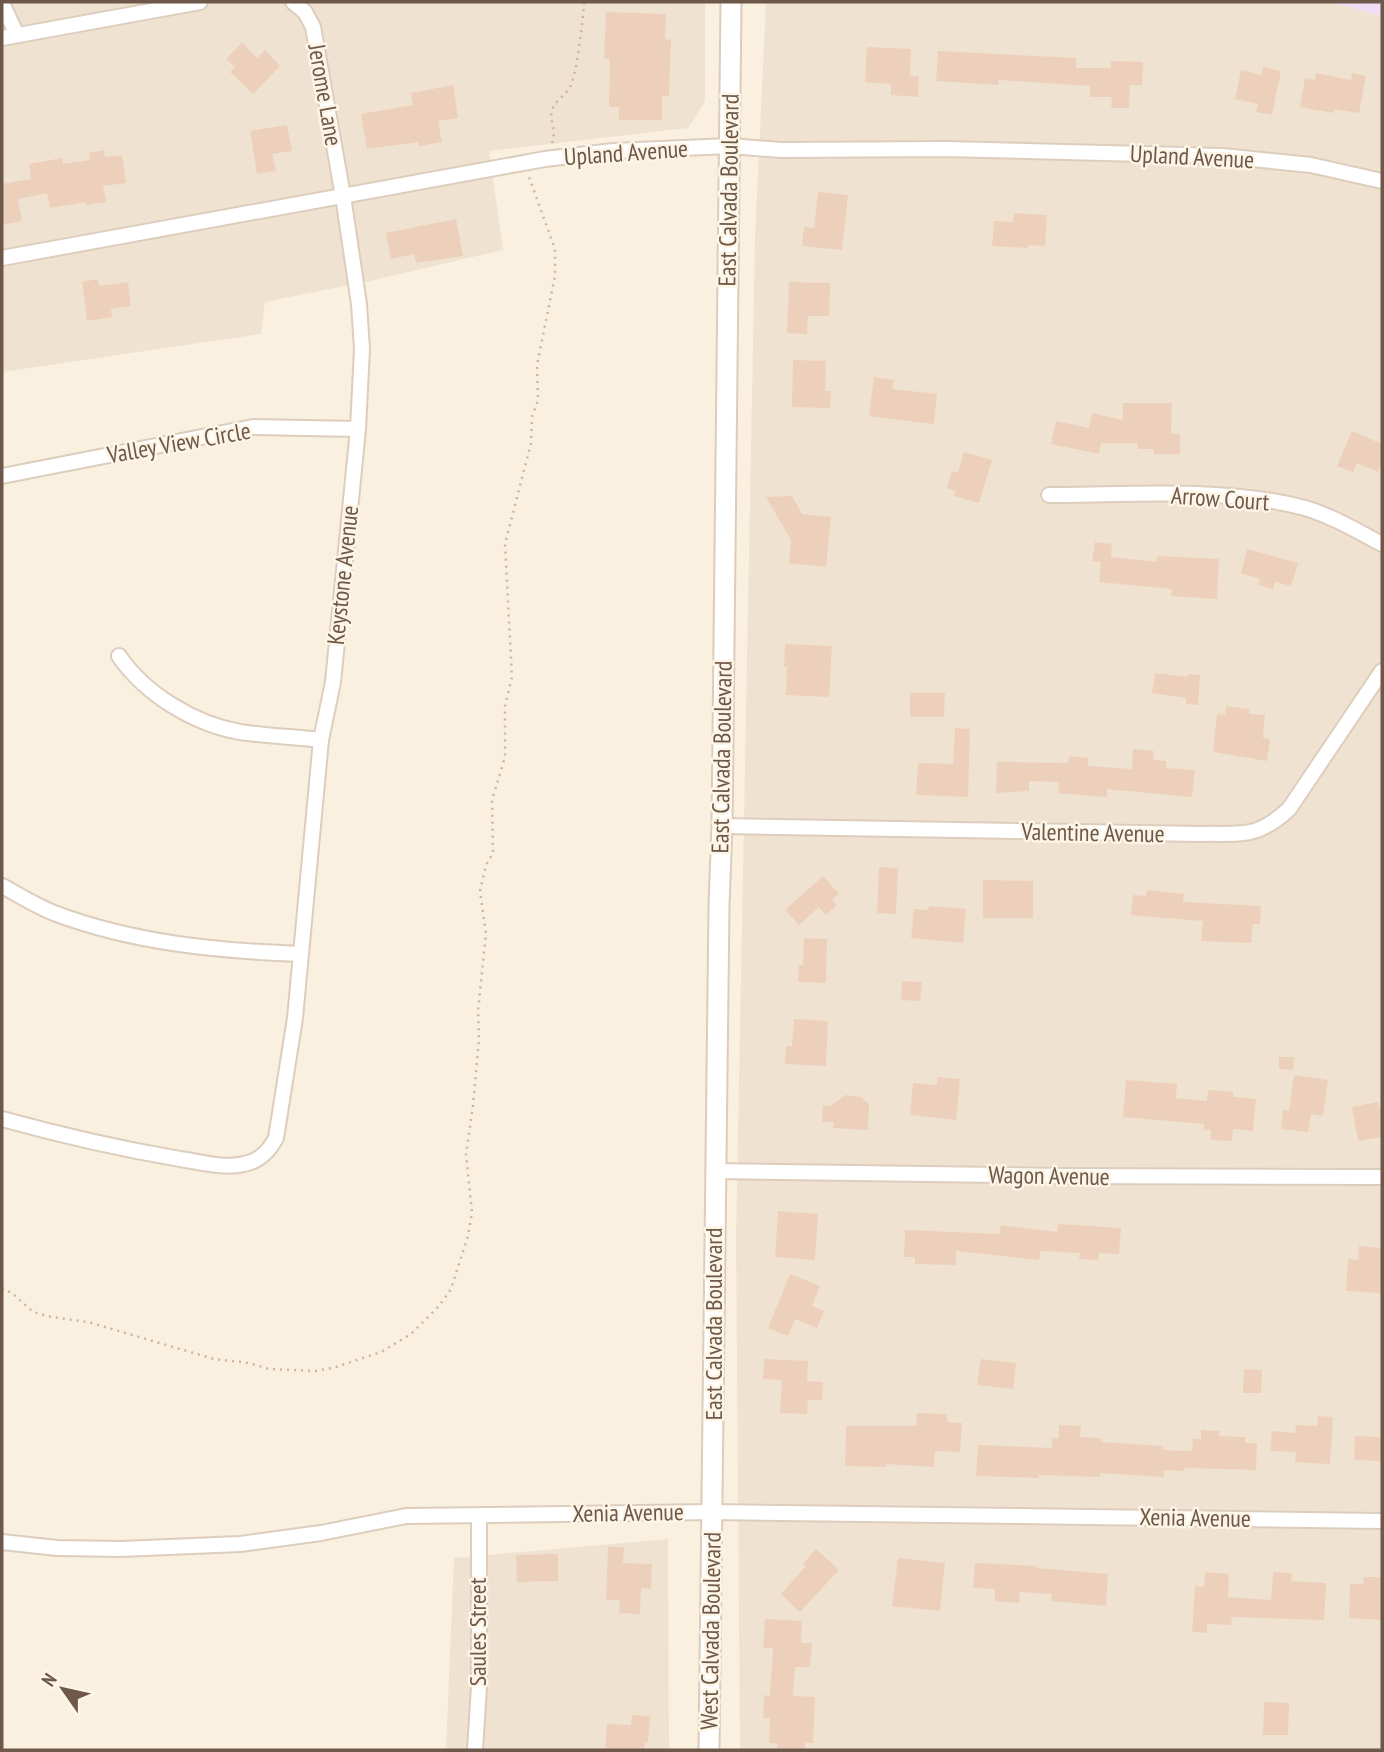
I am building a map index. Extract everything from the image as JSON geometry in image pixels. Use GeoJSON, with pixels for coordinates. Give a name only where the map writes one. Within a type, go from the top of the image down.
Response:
{"type":"FeatureCollection","features":[{"type":"Feature","properties":{"kind":"main road","name":"East Calvada Boulevard"},"geometry":{"type":"LineString","coordinates":[[713,1512],[731,2]]}},
{"type":"Feature","properties":{"kind":"main road","name":"West Calvada Boulevard"},"geometry":{"type":"LineString","coordinates":[[709,1750],[713,1512]]}},
{"type":"Feature","properties":{"kind":"street"},"geometry":{"type":"LineString","coordinates":[[2,2],[9,36],[200,2]]}},
{"type":"Feature","properties":{"kind":"street","name":"Jerome Lane"},"geometry":{"type":"LineString","coordinates":[[293,2],[305,12],[313,27],[343,195]]}},
{"type":"Feature","properties":{"kind":"street","name":"Upland Avenue"},"geometry":{"type":"LineString","coordinates":[[2,258],[545,159],[613,151],[730,146],[781,150],[946,149],[1222,156],[1311,165],[1382,181]]}},
{"type":"Feature","properties":{"kind":"street","name":"Keystone Avenue"},"geometry":{"type":"LineString","coordinates":[[2,1119],[154,1155],[219,1165],[243,1165],[259,1159],[271,1148],[276,1138],[295,1018],[321,740],[333,682],[358,429],[362,349],[359,304],[343,195]]}},
{"type":"Feature","properties":{"kind":"street","name":"Valley View Circle"},"geometry":{"type":"LineString","coordinates":[[2,476],[253,427],[358,429]]}},
{"type":"Feature","properties":{"kind":"street","name":"Arrow Court"},"geometry":{"type":"LineString","coordinates":[[1049,495],[1196,495],[1260,499],[1338,520],[1382,544]]}},
{"type":"Feature","properties":{"kind":"street"},"geometry":{"type":"LineString","coordinates":[[119,656],[143,684],[178,708],[207,723],[239,732],[321,740]]}},
{"type":"Feature","properties":{"kind":"street","name":"Valentine Avenue"},"geometry":{"type":"LineString","coordinates":[[722,827],[1254,833],[1270,826],[1289,809],[1382,671]]}},
{"type":"Feature","properties":{"kind":"street"},"geometry":{"type":"LineString","coordinates":[[2,886],[51,912],[93,926],[156,940],[237,951],[301,954]]}},
{"type":"Feature","properties":{"kind":"street","name":"Wagon Avenue"},"geometry":{"type":"LineString","coordinates":[[715,1171],[1382,1177]]}},
{"type":"Feature","properties":{"kind":"street","name":"Xenia Avenue"},"geometry":{"type":"LineString","coordinates":[[2,1542],[57,1548],[121,1549],[240,1544],[321,1533],[406,1516],[713,1512],[1382,1521]]}},
{"type":"Feature","properties":{"kind":"street","name":"Saules Street"},"geometry":{"type":"LineString","coordinates":[[475,1750],[479,1687],[479,1515]]}},
{"type":"Feature","properties":{"kind":"path"},"geometry":{"type":"LineString","coordinates":[[545,159],[554,138],[552,111],[570,88],[583,27],[584,2]]}},
{"type":"Feature","properties":{"kind":"path"},"geometry":{"type":"LineString","coordinates":[[2,1288],[33,1311],[51,1317],[88,1322],[214,1359],[249,1363],[269,1369],[316,1371],[381,1352],[411,1334],[439,1306],[451,1289],[468,1236],[472,1212],[466,1155],[474,1105],[479,1039],[478,1010],[486,934],[480,891],[486,865],[493,853],[492,800],[505,757],[505,706],[512,677],[505,544],[531,443],[532,417],[538,400],[537,365],[555,276],[555,249],[524,163]]}},
{"type":"Feature","properties":{"kind":"shaded area"},"geometry":{"type":"Polygon","coordinates":[[[2,2],[705,2],[705,101],[688,128],[489,151],[503,250],[265,302],[261,334],[2,372],[2,2]]]}},
{"type":"Feature","properties":{"kind":"shaded area"},"geometry":{"type":"Polygon","coordinates":[[[766,2],[1331,2],[1382,16],[1382,1750],[740,1750],[736,1239],[755,237],[766,2]]]}},
{"type":"Feature","properties":{"kind":"shaded area"},"geometry":{"type":"Polygon","coordinates":[[[1331,2],[1382,2],[1382,16],[1331,2]]]}},
{"type":"Feature","properties":{"kind":"shaded area"},"geometry":{"type":"Polygon","coordinates":[[[668,1539],[669,1750],[446,1750],[454,1558],[668,1539]]]}},
{"type":"Feature","properties":{"kind":"building"},"geometry":{"type":"Polygon","coordinates":[[[606,12],[666,14],[665,39],[671,40],[669,96],[662,96],[662,120],[619,120],[619,107],[609,107],[610,59],[604,59],[606,12]]]}},
{"type":"Feature","properties":{"kind":"building"},"geometry":{"type":"Polygon","coordinates":[[[242,42],[257,58],[265,50],[280,66],[253,94],[230,72],[235,67],[226,59],[242,42]]]}},
{"type":"Feature","properties":{"kind":"building"},"geometry":{"type":"Polygon","coordinates":[[[867,47],[911,49],[910,76],[919,76],[918,97],[891,95],[891,84],[865,82],[867,47]]]}},
{"type":"Feature","properties":{"kind":"building"},"geometry":{"type":"Polygon","coordinates":[[[938,51],[1076,58],[1076,68],[1111,68],[1111,61],[1143,62],[1142,85],[1130,85],[1129,108],[1111,108],[1112,97],[1090,97],[1090,86],[999,80],[998,85],[936,81],[938,51]]]}},
{"type":"Feature","properties":{"kind":"building"},"geometry":{"type":"Polygon","coordinates":[[[1263,67],[1281,71],[1272,115],[1256,112],[1258,104],[1235,99],[1241,70],[1262,75],[1263,67]]]}},
{"type":"Feature","properties":{"kind":"building"},"geometry":{"type":"Polygon","coordinates":[[[1316,73],[1351,80],[1352,73],[1366,76],[1359,113],[1334,109],[1334,113],[1300,107],[1305,78],[1315,80],[1316,73]]]}},
{"type":"Feature","properties":{"kind":"building"},"geometry":{"type":"Polygon","coordinates":[[[453,85],[458,118],[438,121],[442,142],[419,146],[418,142],[367,149],[361,114],[413,105],[411,93],[453,85]]]}},
{"type":"Feature","properties":{"kind":"building"},"geometry":{"type":"Polygon","coordinates":[[[287,125],[292,151],[272,154],[276,171],[257,174],[250,131],[287,125]]]}},
{"type":"Feature","properties":{"kind":"building"},"geometry":{"type":"Polygon","coordinates":[[[104,150],[105,157],[122,155],[126,183],[103,186],[106,202],[87,205],[86,202],[50,208],[47,193],[18,199],[22,221],[2,225],[2,184],[31,179],[29,164],[62,158],[63,164],[90,160],[89,153],[104,150]]]}},
{"type":"Feature","properties":{"kind":"building"},"geometry":{"type":"Polygon","coordinates":[[[818,192],[848,195],[842,250],[802,246],[804,227],[814,228],[818,192]]]}},
{"type":"Feature","properties":{"kind":"building"},"geometry":{"type":"Polygon","coordinates":[[[1014,213],[1047,215],[1045,246],[992,246],[994,221],[1013,222],[1014,213]]]}},
{"type":"Feature","properties":{"kind":"building"},"geometry":{"type":"Polygon","coordinates":[[[456,219],[463,256],[416,263],[414,254],[391,259],[386,233],[456,219]]]}},
{"type":"Feature","properties":{"kind":"building"},"geometry":{"type":"Polygon","coordinates":[[[98,279],[99,286],[128,282],[131,306],[111,309],[112,317],[87,321],[82,282],[98,279]]]}},
{"type":"Feature","properties":{"kind":"building"},"geometry":{"type":"Polygon","coordinates":[[[789,282],[830,283],[829,316],[808,316],[807,334],[787,333],[789,282]]]}},
{"type":"Feature","properties":{"kind":"building"},"geometry":{"type":"Polygon","coordinates":[[[793,360],[826,361],[825,391],[831,391],[830,408],[792,407],[793,360]]]}},
{"type":"Feature","properties":{"kind":"building"},"geometry":{"type":"Polygon","coordinates":[[[874,377],[894,380],[892,389],[937,394],[934,424],[869,416],[874,377]]]}},
{"type":"Feature","properties":{"kind":"building"},"geometry":{"type":"Polygon","coordinates":[[[1123,403],[1172,403],[1171,434],[1180,434],[1180,454],[1154,454],[1154,449],[1138,449],[1138,443],[1101,443],[1099,454],[1051,444],[1056,421],[1089,428],[1092,413],[1123,420],[1123,403]]]}},
{"type":"Feature","properties":{"kind":"building"},"geometry":{"type":"Polygon","coordinates":[[[1352,431],[1382,444],[1382,462],[1378,472],[1357,463],[1353,472],[1337,466],[1352,431]]]}},
{"type":"Feature","properties":{"kind":"building"},"geometry":{"type":"Polygon","coordinates":[[[964,452],[992,460],[979,503],[954,496],[956,491],[947,488],[952,471],[958,473],[964,452]]]}},
{"type":"Feature","properties":{"kind":"building"},"geometry":{"type":"Polygon","coordinates":[[[792,496],[802,514],[831,517],[826,567],[789,563],[791,540],[766,497],[792,496]]]}},
{"type":"Feature","properties":{"kind":"building"},"geometry":{"type":"Polygon","coordinates":[[[1095,542],[1112,544],[1111,557],[1156,562],[1157,556],[1219,559],[1217,599],[1171,596],[1172,589],[1099,582],[1101,562],[1092,561],[1095,542]]]}},
{"type":"Feature","properties":{"kind":"building"},"geometry":{"type":"Polygon","coordinates":[[[1247,549],[1298,563],[1291,586],[1275,582],[1273,589],[1258,585],[1260,579],[1241,573],[1247,549]]]}},
{"type":"Feature","properties":{"kind":"building"},"geometry":{"type":"Polygon","coordinates":[[[785,644],[832,646],[829,697],[786,695],[785,644]]]}},
{"type":"Feature","properties":{"kind":"building"},"geometry":{"type":"Polygon","coordinates":[[[1155,673],[1187,677],[1188,674],[1200,675],[1198,705],[1186,704],[1186,698],[1152,693],[1155,673]]]}},
{"type":"Feature","properties":{"kind":"building"},"geometry":{"type":"Polygon","coordinates":[[[910,693],[945,693],[944,717],[910,717],[910,693]]]}},
{"type":"Feature","properties":{"kind":"building"},"geometry":{"type":"Polygon","coordinates":[[[1226,706],[1249,709],[1249,714],[1265,715],[1263,738],[1270,739],[1267,761],[1213,752],[1217,714],[1225,715],[1226,706]]]}},
{"type":"Feature","properties":{"kind":"building"},"geometry":{"type":"Polygon","coordinates":[[[955,728],[970,729],[968,797],[916,795],[918,763],[953,764],[955,728]]]}},
{"type":"Feature","properties":{"kind":"building"},"geometry":{"type":"Polygon","coordinates":[[[1133,749],[1154,751],[1153,760],[1166,761],[1166,768],[1195,770],[1192,797],[1107,789],[1107,797],[1058,793],[1059,782],[1029,781],[1029,791],[996,793],[997,762],[1068,763],[1069,756],[1088,758],[1088,766],[1132,769],[1133,749]]]}},
{"type":"Feature","properties":{"kind":"building"},"geometry":{"type":"Polygon","coordinates":[[[879,867],[898,868],[896,914],[877,913],[879,867]]]}},
{"type":"Feature","properties":{"kind":"building"},"geometry":{"type":"Polygon","coordinates":[[[823,876],[839,894],[832,900],[837,905],[826,915],[819,907],[799,925],[785,910],[823,876]]]}},
{"type":"Feature","properties":{"kind":"building"},"geometry":{"type":"Polygon","coordinates":[[[983,880],[1033,881],[1033,918],[983,918],[983,880]]]}},
{"type":"Feature","properties":{"kind":"building"},"geometry":{"type":"Polygon","coordinates":[[[1147,890],[1184,894],[1183,902],[1261,906],[1260,924],[1253,924],[1251,943],[1201,941],[1203,921],[1131,915],[1133,895],[1146,896],[1147,890]]]}},
{"type":"Feature","properties":{"kind":"building"},"geometry":{"type":"Polygon","coordinates":[[[929,906],[966,909],[963,943],[911,938],[914,909],[928,910],[929,906]]]}},
{"type":"Feature","properties":{"kind":"building"},"geometry":{"type":"Polygon","coordinates":[[[804,938],[827,939],[826,983],[798,982],[799,965],[803,965],[804,938]]]}},
{"type":"Feature","properties":{"kind":"building"},"geometry":{"type":"Polygon","coordinates":[[[902,981],[922,982],[920,1001],[901,1000],[902,981]]]}},
{"type":"Feature","properties":{"kind":"building"},"geometry":{"type":"Polygon","coordinates":[[[794,1019],[828,1021],[826,1066],[785,1064],[786,1046],[792,1046],[794,1019]]]}},
{"type":"Feature","properties":{"kind":"building"},"geometry":{"type":"Polygon","coordinates":[[[1279,1057],[1294,1057],[1293,1070],[1279,1069],[1279,1057]]]}},
{"type":"Feature","properties":{"kind":"building"},"geometry":{"type":"Polygon","coordinates":[[[1294,1075],[1328,1080],[1323,1116],[1311,1114],[1308,1132],[1281,1129],[1283,1110],[1289,1111],[1294,1075]]]}},
{"type":"Feature","properties":{"kind":"building"},"geometry":{"type":"Polygon","coordinates":[[[937,1077],[960,1079],[956,1120],[910,1115],[913,1083],[937,1085],[937,1077]]]}},
{"type":"Feature","properties":{"kind":"building"},"geometry":{"type":"Polygon","coordinates":[[[1126,1080],[1177,1084],[1176,1098],[1207,1101],[1208,1090],[1233,1092],[1233,1097],[1256,1099],[1253,1131],[1233,1129],[1232,1141],[1211,1140],[1211,1130],[1204,1130],[1204,1124],[1123,1117],[1126,1080]]]}},
{"type":"Feature","properties":{"kind":"building"},"geometry":{"type":"Polygon","coordinates":[[[846,1095],[860,1097],[869,1104],[868,1130],[833,1128],[834,1122],[822,1122],[823,1105],[830,1106],[846,1095]]]}},
{"type":"Feature","properties":{"kind":"building"},"geometry":{"type":"Polygon","coordinates":[[[1378,1102],[1379,1108],[1382,1107],[1382,1137],[1358,1141],[1352,1107],[1378,1102]]]}},
{"type":"Feature","properties":{"kind":"building"},"geometry":{"type":"Polygon","coordinates":[[[778,1211],[818,1214],[815,1260],[775,1257],[778,1211]]]}},
{"type":"Feature","properties":{"kind":"building"},"geometry":{"type":"Polygon","coordinates":[[[1058,1224],[1121,1228],[1119,1254],[1099,1253],[1098,1260],[1079,1259],[1080,1253],[1040,1251],[1039,1260],[956,1251],[956,1265],[915,1264],[915,1257],[904,1257],[905,1230],[999,1234],[1001,1225],[1057,1232],[1058,1224]]]}},
{"type":"Feature","properties":{"kind":"building"},"geometry":{"type":"Polygon","coordinates":[[[1359,1246],[1382,1248],[1382,1293],[1346,1291],[1348,1259],[1358,1260],[1359,1246]]]}},
{"type":"Feature","properties":{"kind":"building"},"geometry":{"type":"Polygon","coordinates":[[[790,1274],[820,1286],[812,1306],[824,1311],[817,1328],[795,1319],[788,1336],[768,1328],[790,1274]]]}},
{"type":"Feature","properties":{"kind":"building"},"geometry":{"type":"Polygon","coordinates":[[[764,1359],[808,1361],[807,1381],[823,1382],[822,1400],[808,1400],[807,1414],[780,1413],[782,1380],[763,1379],[764,1359]]]}},
{"type":"Feature","properties":{"kind":"building"},"geometry":{"type":"Polygon","coordinates":[[[981,1359],[1016,1363],[1013,1389],[977,1385],[981,1359]]]}},
{"type":"Feature","properties":{"kind":"building"},"geometry":{"type":"Polygon","coordinates":[[[1244,1369],[1262,1370],[1261,1393],[1243,1393],[1244,1369]]]}},
{"type":"Feature","properties":{"kind":"building"},"geometry":{"type":"Polygon","coordinates":[[[917,1413],[947,1414],[947,1422],[962,1423],[960,1452],[935,1451],[934,1467],[886,1464],[886,1467],[845,1466],[846,1426],[916,1426],[917,1413]]]}},
{"type":"Feature","properties":{"kind":"building"},"geometry":{"type":"Polygon","coordinates":[[[1318,1416],[1333,1417],[1330,1464],[1295,1462],[1296,1452],[1270,1451],[1272,1431],[1295,1433],[1296,1425],[1317,1426],[1318,1416]]]}},
{"type":"Feature","properties":{"kind":"building"},"geometry":{"type":"Polygon","coordinates":[[[1059,1425],[1081,1426],[1080,1437],[1101,1438],[1101,1442],[1163,1446],[1163,1450],[1192,1451],[1193,1439],[1201,1439],[1201,1430],[1220,1431],[1219,1436],[1245,1437],[1245,1443],[1257,1443],[1256,1470],[1185,1468],[1184,1471],[1164,1470],[1164,1477],[1100,1473],[1100,1477],[976,1476],[978,1445],[1052,1448],[1052,1438],[1059,1438],[1059,1425]]]}},
{"type":"Feature","properties":{"kind":"building"},"geometry":{"type":"Polygon","coordinates":[[[1355,1436],[1382,1437],[1382,1461],[1354,1460],[1355,1436]]]}},
{"type":"Feature","properties":{"kind":"building"},"geometry":{"type":"Polygon","coordinates":[[[608,1547],[624,1547],[623,1563],[652,1564],[651,1589],[641,1588],[640,1614],[619,1613],[620,1600],[606,1600],[608,1547]]]}},
{"type":"Feature","properties":{"kind":"building"},"geometry":{"type":"Polygon","coordinates":[[[816,1549],[839,1570],[800,1612],[781,1594],[806,1566],[803,1564],[816,1549]]]}},
{"type":"Feature","properties":{"kind":"building"},"geometry":{"type":"Polygon","coordinates":[[[558,1554],[558,1581],[517,1582],[516,1555],[558,1554]]]}},
{"type":"Feature","properties":{"kind":"building"},"geometry":{"type":"Polygon","coordinates":[[[898,1558],[945,1563],[940,1611],[892,1606],[898,1558]]]}},
{"type":"Feature","properties":{"kind":"building"},"geometry":{"type":"Polygon","coordinates":[[[975,1563],[1037,1566],[1108,1574],[1106,1606],[1051,1601],[1052,1594],[1020,1592],[1019,1603],[995,1601],[995,1589],[973,1588],[975,1563]]]}},
{"type":"Feature","properties":{"kind":"building"},"geometry":{"type":"Polygon","coordinates":[[[1205,1572],[1229,1574],[1228,1597],[1271,1600],[1273,1572],[1292,1573],[1291,1581],[1326,1583],[1324,1620],[1232,1617],[1231,1625],[1207,1624],[1207,1633],[1192,1632],[1195,1586],[1204,1587],[1205,1572]]]}},
{"type":"Feature","properties":{"kind":"building"},"geometry":{"type":"Polygon","coordinates":[[[1364,1577],[1382,1577],[1382,1620],[1349,1618],[1350,1584],[1363,1584],[1364,1577]]]}},
{"type":"Feature","properties":{"kind":"building"},"geometry":{"type":"Polygon","coordinates":[[[765,1619],[802,1621],[801,1643],[812,1643],[810,1667],[795,1667],[793,1696],[815,1697],[813,1743],[805,1743],[805,1750],[777,1750],[777,1743],[769,1743],[770,1718],[763,1718],[764,1695],[770,1696],[773,1648],[763,1648],[765,1619]]]}},
{"type":"Feature","properties":{"kind":"building"},"geometry":{"type":"Polygon","coordinates":[[[1264,1702],[1289,1703],[1288,1735],[1263,1735],[1264,1702]]]}},
{"type":"Feature","properties":{"kind":"building"},"geometry":{"type":"Polygon","coordinates":[[[632,1715],[650,1716],[648,1742],[645,1742],[644,1750],[605,1750],[607,1724],[631,1725],[632,1715]]]}}]}
